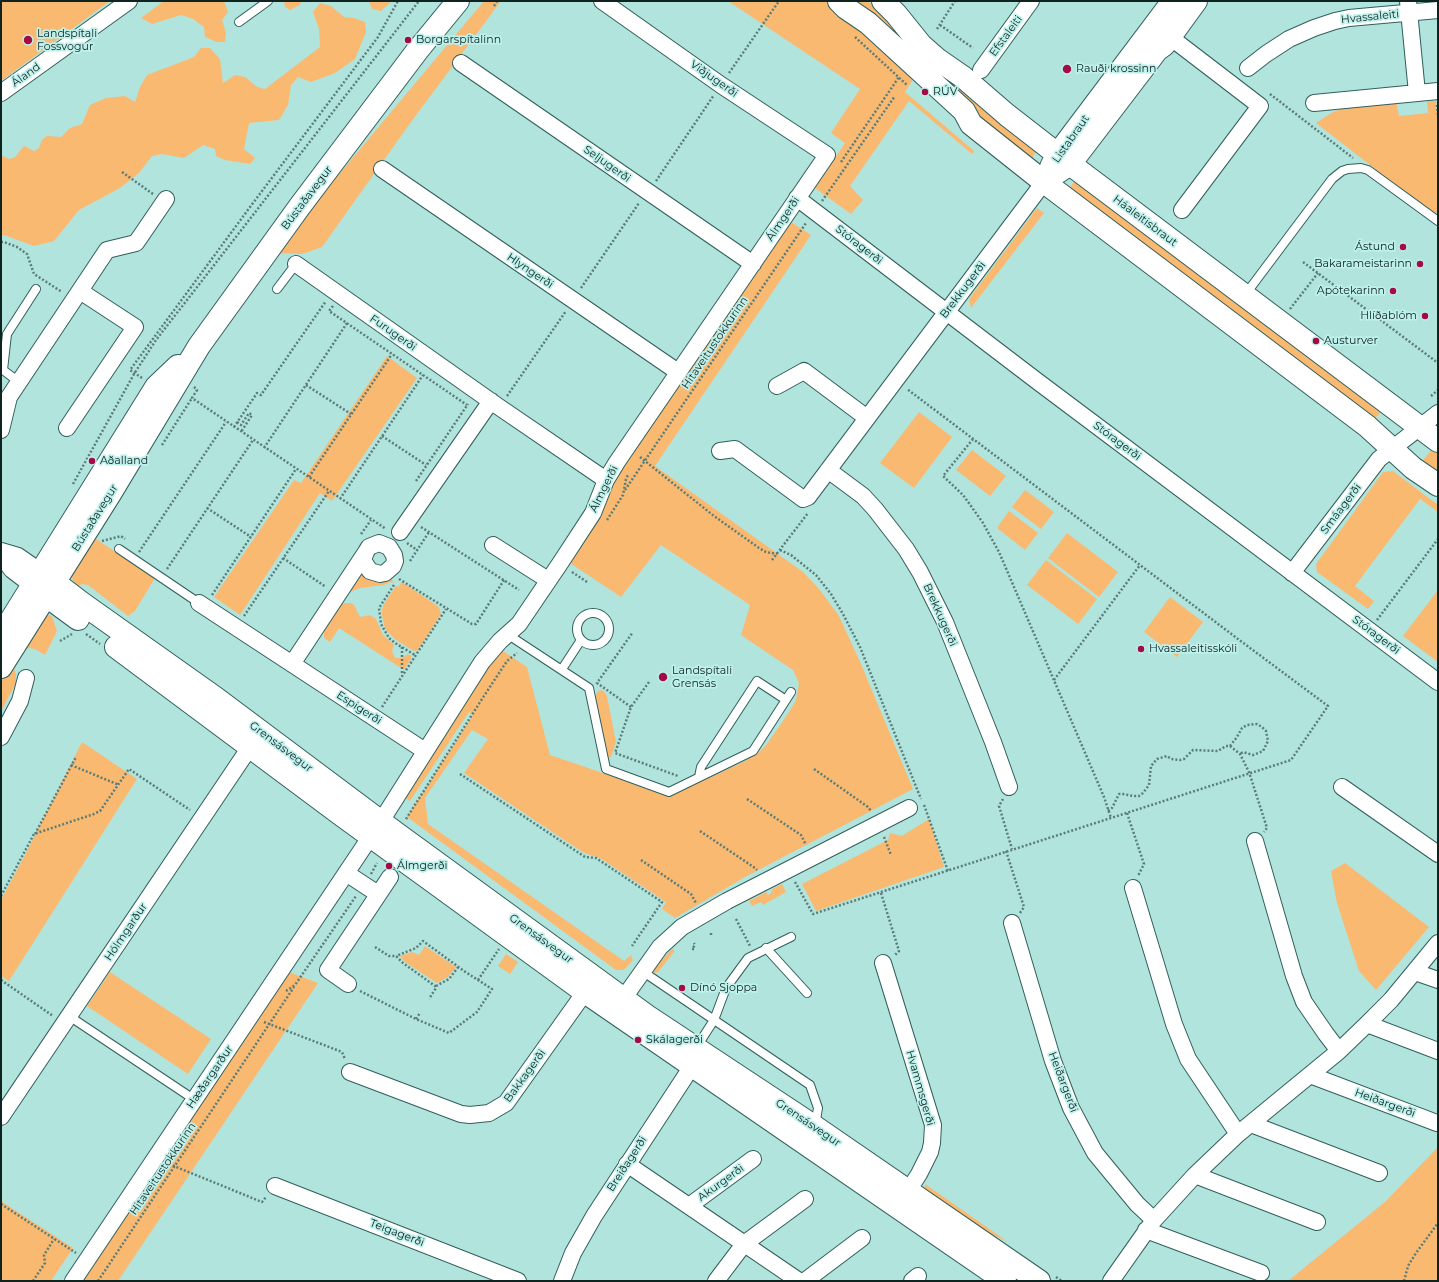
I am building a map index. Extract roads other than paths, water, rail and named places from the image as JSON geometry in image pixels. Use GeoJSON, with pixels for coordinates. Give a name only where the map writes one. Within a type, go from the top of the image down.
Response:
{"type":"FeatureCollection","features":[{"type":"Feature","properties":{"kind":"main road","name":"Bústaðavegur"},"geometry":{"type":"LineString","coordinates":[[417,52],[449,1]]}},
{"type":"Feature","properties":{"kind":"main road","name":"Bústaðavegur"},"geometry":{"type":"LineString","coordinates":[[1,636],[44,584],[110,494],[199,346],[300,206],[417,52],[458,1]]}},
{"type":"Feature","properties":{"kind":"main road"},"geometry":{"type":"LineString","coordinates":[[839,1],[846,8],[868,23],[964,111],[971,124],[1044,182],[1363,423],[1413,468],[1438,485]]}},
{"type":"Feature","properties":{"kind":"main road","name":"Háaleitisbraut"},"geometry":{"type":"LineString","coordinates":[[883,1],[896,14],[921,45],[937,59],[963,77],[1007,115],[1244,296],[1438,441]]}},
{"type":"Feature","properties":{"kind":"main road","name":"Listabraut"},"geometry":{"type":"LineString","coordinates":[[1044,182],[1157,50],[1164,45],[1165,28],[1173,1]]}},
{"type":"Feature","properties":{"kind":"main road","name":"Listabraut"},"geometry":{"type":"LineString","coordinates":[[1165,28],[1196,1]]}},
{"type":"Feature","properties":{"kind":"main road","name":"Bústaðavegur"},"geometry":{"type":"LineString","coordinates":[[1,668],[44,584]]}},
{"type":"Feature","properties":{"kind":"main road","name":"Grensásvegur"},"geometry":{"type":"LineString","coordinates":[[44,584],[250,747],[376,829],[623,999],[697,1056],[903,1199],[1039,1281]]}},
{"type":"Feature","properties":{"kind":"main road","name":"Grensásvegur"},"geometry":{"type":"LineString","coordinates":[[44,584],[162,661],[216,699],[376,829],[585,992],[697,1056],[815,1127],[1005,1281]]}},
{"type":"Feature","properties":{"kind":"street","name":"Áland"},"geometry":{"type":"LineString","coordinates":[[1,94],[129,1]]}},
{"type":"Feature","properties":{"kind":"street","name":"Viðjugerði"},"geometry":{"type":"LineString","coordinates":[[602,1],[721,84],[833,159]]}},
{"type":"Feature","properties":{"kind":"street","name":"Efstaleiti"},"geometry":{"type":"LineString","coordinates":[[981,70],[1031,1]]}},
{"type":"Feature","properties":{"kind":"street","name":"Hvassaleiti"},"geometry":{"type":"LineString","coordinates":[[1248,68],[1289,39],[1314,28],[1349,18],[1409,7],[1438,10]]}},
{"type":"Feature","properties":{"kind":"street","name":"Hvassaleiti"},"geometry":{"type":"LineString","coordinates":[[1409,7],[1417,93]]}},
{"type":"Feature","properties":{"kind":"street"},"geometry":{"type":"LineString","coordinates":[[1165,28],[1260,106],[1182,210]]}},
{"type":"Feature","properties":{"kind":"street","name":"Seljugerði"},"geometry":{"type":"LineString","coordinates":[[461,63],[753,264]]}},
{"type":"Feature","properties":{"kind":"street"},"geometry":{"type":"LineString","coordinates":[[1314,103],[1438,91]]}},
{"type":"Feature","properties":{"kind":"street","name":"Álmgerði"},"geometry":{"type":"LineString","coordinates":[[376,829],[482,662],[500,641],[519,624],[593,513],[606,480],[678,372],[797,198],[833,159]]}},
{"type":"Feature","properties":{"kind":"street","name":"Hlyngerði"},"geometry":{"type":"LineString","coordinates":[[382,169],[678,372]]}},
{"type":"Feature","properties":{"kind":"street","name":"Brekkugerði"},"geometry":{"type":"LineString","coordinates":[[720,451],[735,449],[804,499],[808,497],[1044,182]]}},
{"type":"Feature","properties":{"kind":"street","name":"Stóragerði"},"geometry":{"type":"LineString","coordinates":[[797,198],[1438,682]]}},
{"type":"Feature","properties":{"kind":"street"},"geometry":{"type":"LineString","coordinates":[[1,430],[9,397],[72,292],[107,250],[136,243],[165,200]]}},
{"type":"Feature","properties":{"kind":"street","name":"Furugerði"},"geometry":{"type":"LineString","coordinates":[[296,264],[606,480]]}},
{"type":"Feature","properties":{"kind":"street"},"geometry":{"type":"LineString","coordinates":[[67,428],[135,327],[72,292]]}},
{"type":"Feature","properties":{"kind":"street"},"geometry":{"type":"LineString","coordinates":[[776,386],[804,371],[867,418]]}},
{"type":"Feature","properties":{"kind":"street"},"geometry":{"type":"LineString","coordinates":[[401,531],[495,404]]}},
{"type":"Feature","properties":{"kind":"street"},"geometry":{"type":"LineString","coordinates":[[1393,449],[1438,414]]}},
{"type":"Feature","properties":{"kind":"street","name":"Smáagerði"},"geometry":{"type":"LineString","coordinates":[[1292,573],[1375,464],[1393,449]]}},
{"type":"Feature","properties":{"kind":"street","name":"Brekkugerði"},"geometry":{"type":"LineString","coordinates":[[828,470],[863,496],[876,509],[906,549],[920,572],[945,622],[993,742],[1009,787]]}},
{"type":"Feature","properties":{"kind":"street"},"geometry":{"type":"LineString","coordinates":[[493,545],[548,580]]}},
{"type":"Feature","properties":{"kind":"street"},"geometry":{"type":"LineString","coordinates":[[1,551],[18,556],[44,584]]}},
{"type":"Feature","properties":{"kind":"street"},"geometry":{"type":"LineString","coordinates":[[292,664],[366,552]]}},
{"type":"Feature","properties":{"kind":"street"},"geometry":{"type":"LineString","coordinates":[[1,556],[12,570],[44,584]]}},
{"type":"Feature","properties":{"kind":"street","name":"Espigerði"},"geometry":{"type":"LineString","coordinates":[[202,605],[425,751]]}},
{"type":"Feature","properties":{"kind":"street"},"geometry":{"type":"LineString","coordinates":[[1,737],[20,701],[26,678]]}},
{"type":"Feature","properties":{"kind":"street","name":"Hólmgarður"},"geometry":{"type":"LineString","coordinates":[[1,1117],[250,747]]}},
{"type":"Feature","properties":{"kind":"street"},"geometry":{"type":"LineString","coordinates":[[1342,787],[1438,854]]}},
{"type":"Feature","properties":{"kind":"street"},"geometry":{"type":"LineString","coordinates":[[623,999],[660,947],[682,927],[727,901],[909,808]]}},
{"type":"Feature","properties":{"kind":"street","name":"Hæðargarður"},"geometry":{"type":"LineString","coordinates":[[73,1281],[376,829]]}},
{"type":"Feature","properties":{"kind":"street"},"geometry":{"type":"LineString","coordinates":[[1255,841],[1294,976],[1304,1002],[1339,1050]]}},
{"type":"Feature","properties":{"kind":"street"},"geometry":{"type":"LineString","coordinates":[[346,872],[378,894]]}},
{"type":"Feature","properties":{"kind":"street"},"geometry":{"type":"LineString","coordinates":[[348,984],[328,970],[390,877]]}},
{"type":"Feature","properties":{"kind":"street"},"geometry":{"type":"LineString","coordinates":[[1133,888],[1174,1024],[1188,1058],[1244,1129],[1379,1173]]}},
{"type":"Feature","properties":{"kind":"street","name":"Heiðargerði"},"geometry":{"type":"LineString","coordinates":[[1012,923],[1053,1061],[1071,1108],[1095,1153],[1137,1204],[1150,1225],[1261,1273]]}},
{"type":"Feature","properties":{"kind":"street"},"geometry":{"type":"LineString","coordinates":[[1111,1281],[1150,1225],[1195,1175],[1244,1129],[1310,1075],[1367,1024],[1391,1000],[1438,943]]}},
{"type":"Feature","properties":{"kind":"street","name":"Hvammsgerði"},"geometry":{"type":"LineString","coordinates":[[883,963],[933,1126],[930,1152],[903,1199]]}},
{"type":"Feature","properties":{"kind":"street"},"geometry":{"type":"LineString","coordinates":[[1415,972],[1438,980]]}},
{"type":"Feature","properties":{"kind":"street","name":"Bakkagerði"},"geometry":{"type":"LineString","coordinates":[[350,1072],[461,1114],[470,1115],[489,1113],[506,1103],[585,992]]}},
{"type":"Feature","properties":{"kind":"street"},"geometry":{"type":"LineString","coordinates":[[1367,1024],[1438,1051]]}},
{"type":"Feature","properties":{"kind":"street","name":"Breiðagerði"},"geometry":{"type":"LineString","coordinates":[[562,1281],[573,1253],[594,1216],[697,1056]]}},
{"type":"Feature","properties":{"kind":"street","name":"Heiðargerði"},"geometry":{"type":"LineString","coordinates":[[1310,1075],[1437,1123]]}},
{"type":"Feature","properties":{"kind":"street","name":"Akurgerði"},"geometry":{"type":"LineString","coordinates":[[689,1206],[753,1159]]}},
{"type":"Feature","properties":{"kind":"street","name":"Akurgerði"},"geometry":{"type":"LineString","coordinates":[[627,1164],[799,1281]]}},
{"type":"Feature","properties":{"kind":"street"},"geometry":{"type":"LineString","coordinates":[[1195,1175],[1317,1222]]}},
{"type":"Feature","properties":{"kind":"street","name":"Teigagerði"},"geometry":{"type":"LineString","coordinates":[[275,1186],[518,1281]]}},
{"type":"Feature","properties":{"kind":"street"},"geometry":{"type":"LineString","coordinates":[[716,1281],[744,1244],[805,1199]]}},
{"type":"Feature","properties":{"kind":"street"},"geometry":{"type":"LineString","coordinates":[[805,1281],[862,1238]]}},
{"type":"Feature","properties":{"kind":"lane"},"geometry":{"type":"LineString","coordinates":[[239,22],[268,1]]}},
{"type":"Feature","properties":{"kind":"lane"},"geometry":{"type":"LineString","coordinates":[[1244,296],[1332,179],[1342,171],[1361,168],[1368,170],[1438,221]]}},
{"type":"Feature","properties":{"kind":"lane"},"geometry":{"type":"LineString","coordinates":[[277,289],[296,264]]}},
{"type":"Feature","properties":{"kind":"lane"},"geometry":{"type":"LineString","coordinates":[[19,382],[3,370],[7,334],[36,289]]}},
{"type":"Feature","properties":{"kind":"lane"},"geometry":{"type":"LineString","coordinates":[[119,549],[202,605]]}},
{"type":"Feature","properties":{"kind":"lane"},"geometry":{"type":"LineString","coordinates":[[594,613],[604,617],[608,622],[610,633],[604,642],[593,646],[587,645],[581,640],[577,632],[577,626],[583,616],[594,613]]}},
{"type":"Feature","properties":{"kind":"lane"},"geometry":{"type":"LineString","coordinates":[[507,634],[589,688],[606,770],[669,792],[753,751],[791,692]]}},
{"type":"Feature","properties":{"kind":"lane"},"geometry":{"type":"LineString","coordinates":[[562,669],[581,640]]}},
{"type":"Feature","properties":{"kind":"lane"},"geometry":{"type":"LineString","coordinates":[[699,778],[700,767],[757,681],[786,700]]}},
{"type":"Feature","properties":{"kind":"lane"},"geometry":{"type":"LineString","coordinates":[[697,1056],[714,1020],[726,988],[748,958],[791,937]]}},
{"type":"Feature","properties":{"kind":"lane"},"geometry":{"type":"LineString","coordinates":[[766,948],[807,993]]}},
{"type":"Feature","properties":{"kind":"lane"},"geometry":{"type":"LineString","coordinates":[[642,971],[810,1085],[818,1108],[815,1127]]}},
{"type":"Feature","properties":{"kind":"lane"},"geometry":{"type":"LineString","coordinates":[[66,1020],[195,1100]]}},
{"type":"Feature","properties":{"kind":"place","name":"Landspítali Fossvogur"},"geometry":{"type":"Point","coordinates":[28,40]}},
{"type":"Feature","properties":{"kind":"place","name":"Borgarspítalinn"},"geometry":{"type":"Point","coordinates":[408,40]}},
{"type":"Feature","properties":{"kind":"place","name":"Rauði krossinn"},"geometry":{"type":"Point","coordinates":[1067,69]}},
{"type":"Feature","properties":{"kind":"place","name":"RÚV"},"geometry":{"type":"Point","coordinates":[925,92]}},
{"type":"Feature","properties":{"kind":"place","name":"Ástund"},"geometry":{"type":"Point","coordinates":[1403,247]}},
{"type":"Feature","properties":{"kind":"place","name":"Bakarameistarinn"},"geometry":{"type":"Point","coordinates":[1420,264]}},
{"type":"Feature","properties":{"kind":"place","name":"Apótekarinn"},"geometry":{"type":"Point","coordinates":[1393,291]}},
{"type":"Feature","properties":{"kind":"place","name":"Hlíðablóm"},"geometry":{"type":"Point","coordinates":[1425,316]}},
{"type":"Feature","properties":{"kind":"place","name":"Austurver"},"geometry":{"type":"Point","coordinates":[1316,341]}},
{"type":"Feature","properties":{"kind":"place","name":"Aðalland"},"geometry":{"type":"Point","coordinates":[92,461]}},
{"type":"Feature","properties":{"kind":"place","name":"Hvassaleitisskóli"},"geometry":{"type":"Point","coordinates":[1141,649]}},
{"type":"Feature","properties":{"kind":"place","name":"Landspítali Grensás"},"geometry":{"type":"Point","coordinates":[663,677]}},
{"type":"Feature","properties":{"kind":"place","name":"Álmgerði"},"geometry":{"type":"Point","coordinates":[389,866]}},
{"type":"Feature","properties":{"kind":"place","name":"Dínó Sjoppa"},"geometry":{"type":"Point","coordinates":[682,988]}},
{"type":"Feature","properties":{"kind":"place","name":"Skálagerði"},"geometry":{"type":"Point","coordinates":[638,1040]}}]}
